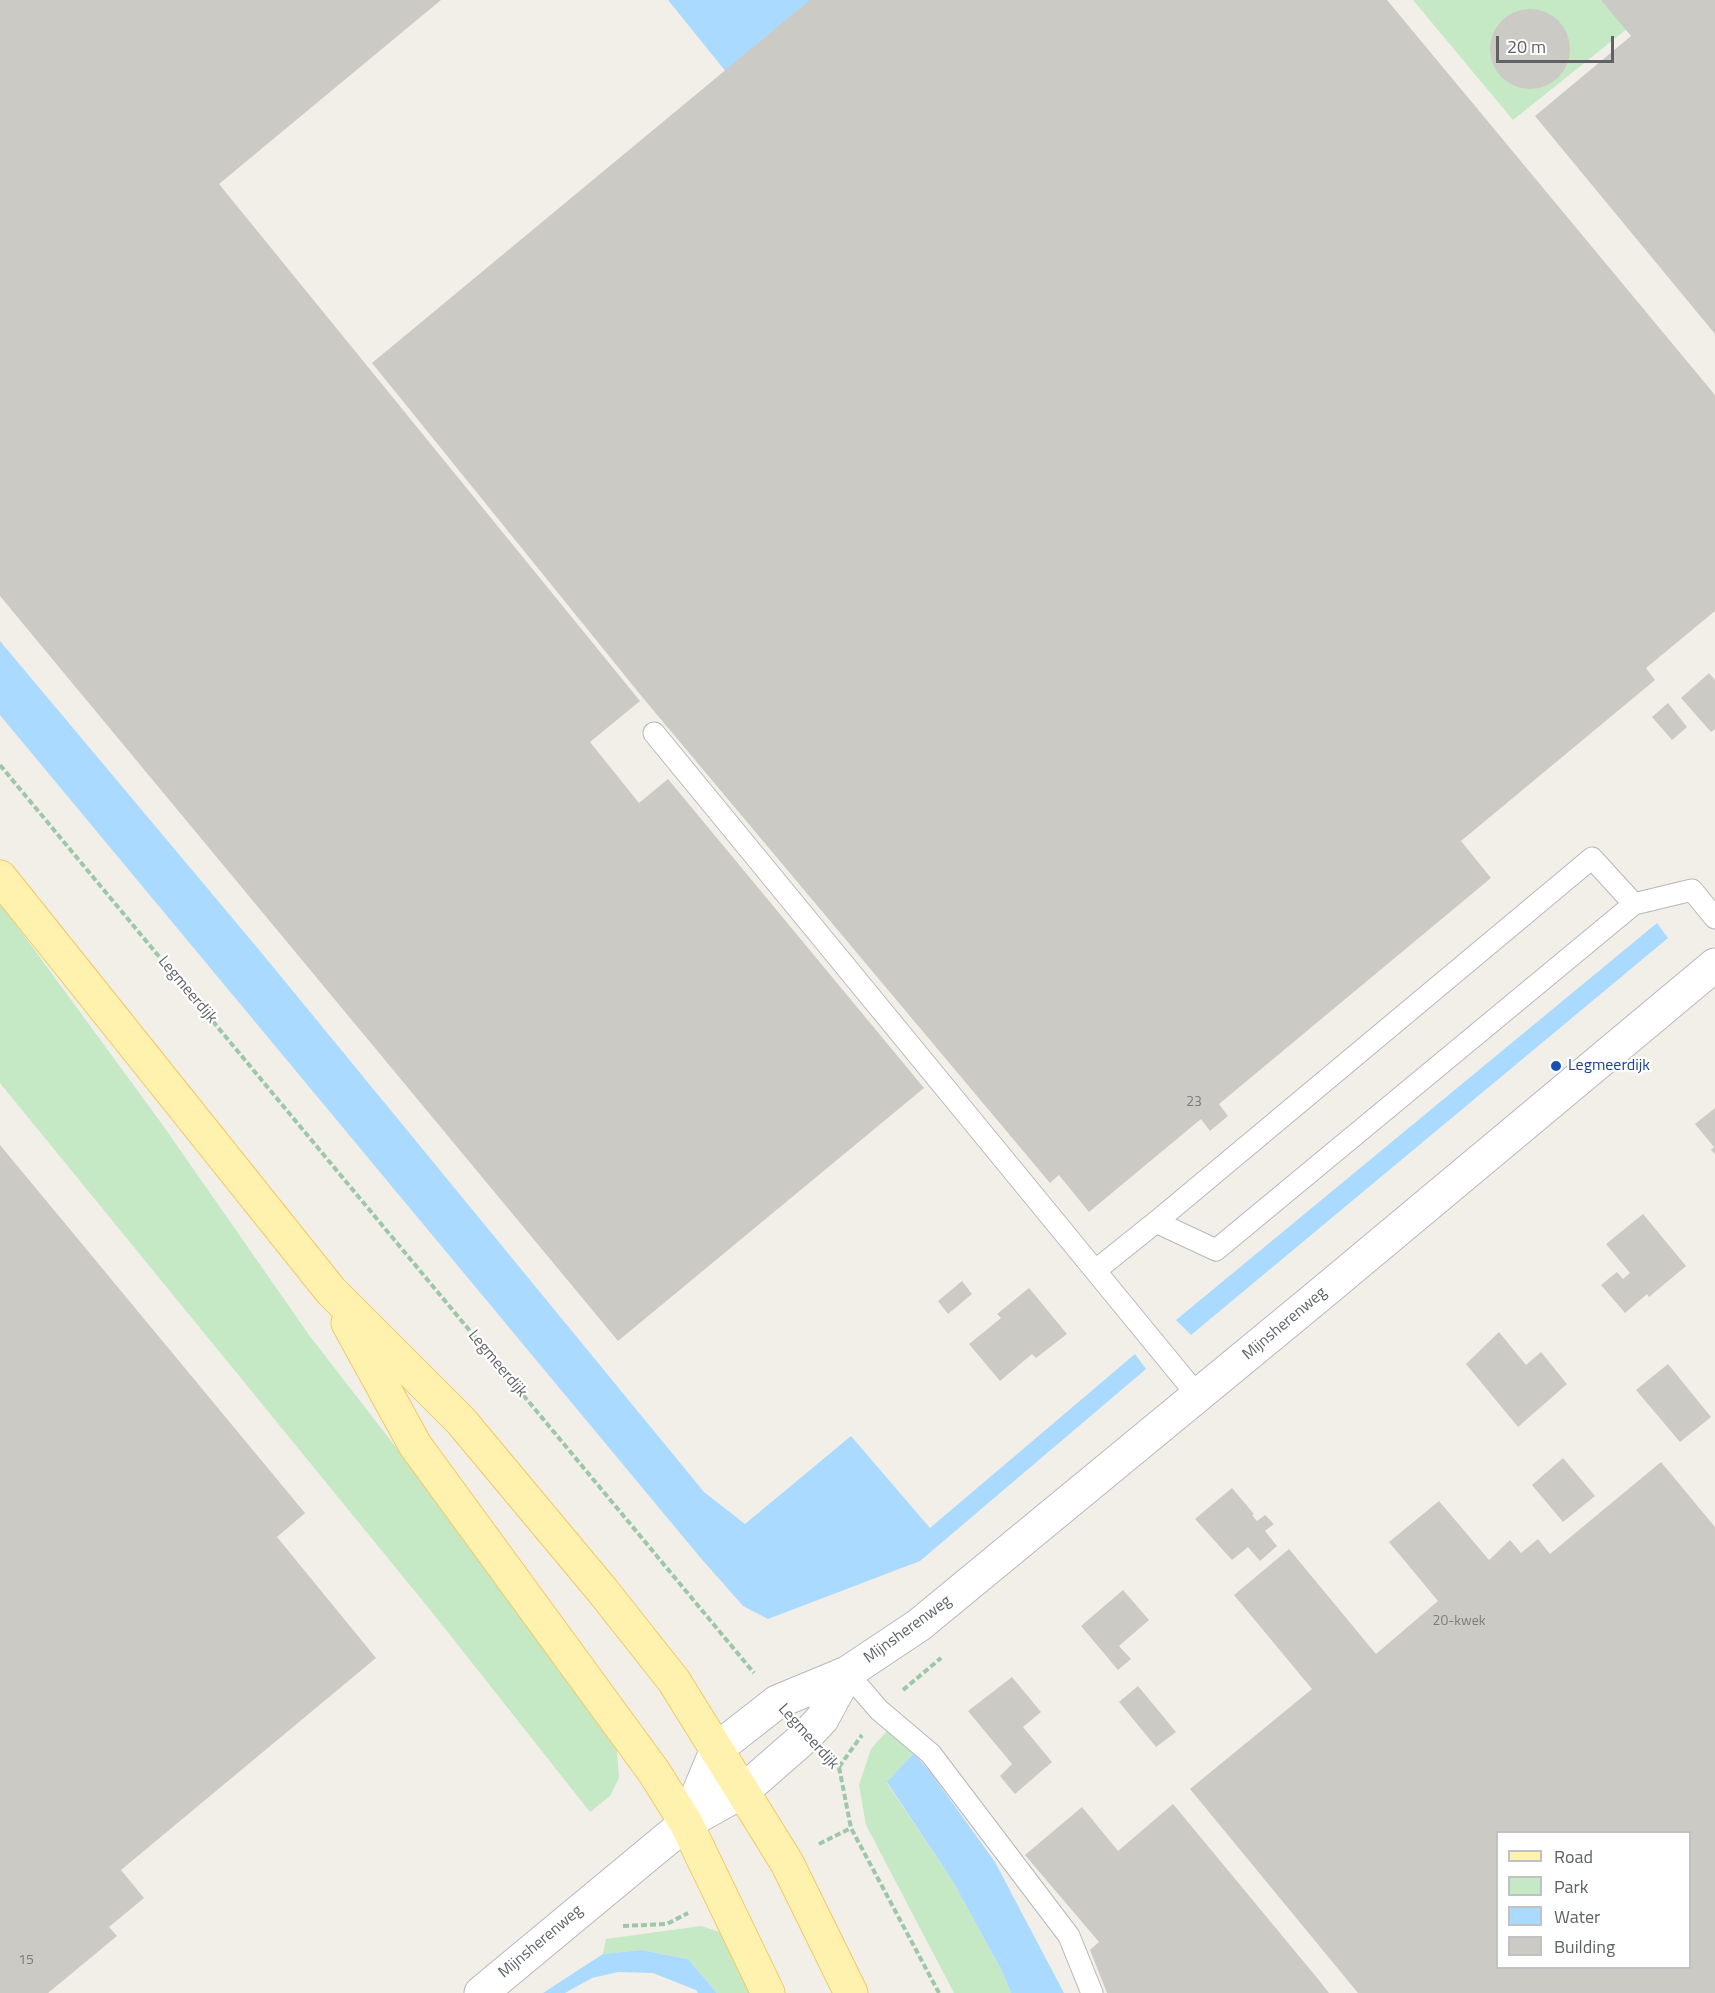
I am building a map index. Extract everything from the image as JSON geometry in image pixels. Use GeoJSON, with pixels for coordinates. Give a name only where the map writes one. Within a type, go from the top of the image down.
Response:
{"type":"FeatureCollection","features":[{"type":"Feature","properties":{"kind":"main road"},"geometry":{"type":"LineString","coordinates":[[0,877],[330,1291],[461,1421],[602,1590],[674,1681],[787,1863],[850,1993]]}},
{"type":"Feature","properties":{"kind":"main road"},"geometry":{"type":"LineString","coordinates":[[330,1291],[415,1445],[654,1772],[686,1823],[768,1993]]}},
{"type":"Feature","properties":{"kind":"street","name":"Mijnsherenweg"},"geometry":{"type":"LineString","coordinates":[[686,1823],[717,1749],[777,1702],[848,1673],[919,1625],[1715,965]]}},
{"type":"Feature","properties":{"kind":"street","name":"Mijnsherenweg"},"geometry":{"type":"LineString","coordinates":[[481,1993],[686,1823],[743,1791],[822,1719],[848,1673]]}},
{"type":"Feature","properties":{"kind":"lane"},"geometry":{"type":"LineString","coordinates":[[654,733],[1198,1396]]}},
{"type":"Feature","properties":{"kind":"lane"},"geometry":{"type":"LineString","coordinates":[[1096,1270],[1592,858],[1634,904]]}},
{"type":"Feature","properties":{"kind":"lane"},"geometry":{"type":"LineString","coordinates":[[1156,1222],[1216,1250],[1634,904],[1692,890],[1715,918]]}},
{"type":"Feature","properties":{"kind":"lane"},"geometry":{"type":"LineString","coordinates":[[848,1673],[879,1710],[931,1754],[1069,1936],[1092,1993]]}},
{"type":"Feature","properties":{"kind":"path","name":"Legmeerdijk"},"geometry":{"type":"LineString","coordinates":[[0,765],[777,1702]]}},
{"type":"Feature","properties":{"kind":"path"},"geometry":{"type":"LineString","coordinates":[[838,1767],[879,1710]]}},
{"type":"Feature","properties":{"kind":"path","name":"Legmeerdijk"},"geometry":{"type":"LineString","coordinates":[[806,1736],[838,1767],[850,1828],[939,1993]]}},
{"type":"Feature","properties":{"kind":"green space"},"geometry":{"type":"Polygon","coordinates":[[[1413,0],[1663,0],[1513,120],[1413,0]]]}},
{"type":"Feature","properties":{"kind":"green space"},"geometry":{"type":"Polygon","coordinates":[[[0,903],[162,1124],[309,1335],[497,1578],[616,1738],[619,1778],[610,1796],[590,1812],[431,1611],[0,1083],[0,903]]]}},
{"type":"Feature","properties":{"kind":"green space"},"geometry":{"type":"Polygon","coordinates":[[[891,1726],[914,1753],[887,1783],[952,1880],[1002,1971],[1011,1993],[954,1993],[866,1825],[859,1785],[871,1749],[891,1726]]]}},
{"type":"Feature","properties":{"kind":"green space"},"geometry":{"type":"Polygon","coordinates":[[[701,1926],[726,1934],[756,1993],[717,1993],[688,1959],[641,1950],[603,1954],[606,1939],[701,1926]]]}},
{"type":"Feature","properties":{"kind":"water"},"geometry":{"type":"Polygon","coordinates":[[[668,0],[940,0],[777,135],[668,0]]]}},
{"type":"Feature","properties":{"kind":"water"},"geometry":{"type":"Polygon","coordinates":[[[0,641],[260,951],[704,1492],[745,1524],[851,1436],[930,1528],[1135,1354],[1146,1369],[920,1561],[768,1619],[743,1606],[0,715],[0,641]]]}},
{"type":"Feature","properties":{"kind":"water"},"geometry":{"type":"Polygon","coordinates":[[[1657,923],[1668,938],[1191,1335],[1176,1320],[1657,923]]]}},
{"type":"Feature","properties":{"kind":"water"},"geometry":{"type":"Polygon","coordinates":[[[914,1753],[995,1862],[1064,1993],[1011,1993],[1002,1971],[952,1880],[887,1782],[914,1753]]]}},
{"type":"Feature","properties":{"kind":"water"},"geometry":{"type":"Polygon","coordinates":[[[641,1950],[688,1959],[717,1993],[698,1993],[696,1990],[653,1973],[618,1972],[592,1978],[565,1993],[543,1993],[603,1954],[641,1950]]]}},
{"type":"Feature","properties":{"kind":"building"},"geometry":{"type":"Polygon","coordinates":[[[0,0],[441,0],[219,184],[640,701],[590,742],[639,803],[668,779],[924,1088],[618,1341],[0,596],[0,0]]]}},
{"type":"Feature","properties":{"kind":"building"},"geometry":{"type":"Polygon","coordinates":[[[810,0],[1387,0],[1715,395],[1715,611],[1646,668],[1655,680],[1461,841],[1491,878],[1219,1104],[1228,1116],[1210,1131],[1201,1119],[1089,1212],[1059,1175],[1050,1183],[643,698],[372,363],[810,0]]]}},
{"type":"Feature","properties":{"kind":"building"},"geometry":{"type":"Polygon","coordinates":[[[1601,0],[1715,0],[1715,334],[1535,116],[1631,36],[1601,0]]]}},
{"type":"Feature","properties":{"kind":"building"},"geometry":{"type":"Polygon","coordinates":[[[1522,9],[1538,9],[1559,20],[1570,41],[1570,57],[1559,78],[1538,89],[1522,89],[1508,83],[1496,71],[1490,57],[1490,41],[1496,27],[1508,15],[1522,9]]]}},
{"type":"Feature","properties":{"kind":"building"},"geometry":{"type":"Polygon","coordinates":[[[1709,673],[1715,680],[1715,729],[1711,732],[1681,698],[1709,673]]]}},
{"type":"Feature","properties":{"kind":"building"},"geometry":{"type":"Polygon","coordinates":[[[1668,703],[1687,727],[1672,740],[1652,717],[1668,703]]]}},
{"type":"Feature","properties":{"kind":"building"},"geometry":{"type":"Polygon","coordinates":[[[1715,1108],[1715,1154],[1711,1150],[1714,1147],[1695,1124],[1715,1108]]]}},
{"type":"Feature","properties":{"kind":"building"},"geometry":{"type":"Polygon","coordinates":[[[0,1145],[305,1513],[277,1537],[376,1658],[121,1870],[144,1898],[109,1927],[117,1936],[48,1993],[0,1993],[0,1145]]]}},
{"type":"Feature","properties":{"kind":"building"},"geometry":{"type":"Polygon","coordinates":[[[1643,1214],[1686,1266],[1649,1297],[1647,1294],[1625,1313],[1601,1285],[1617,1272],[1623,1279],[1630,1273],[1606,1244],[1643,1214]]]}},
{"type":"Feature","properties":{"kind":"building"},"geometry":{"type":"Polygon","coordinates":[[[962,1281],[972,1294],[948,1314],[938,1301],[962,1281]]]}},
{"type":"Feature","properties":{"kind":"building"},"geometry":{"type":"Polygon","coordinates":[[[1029,1288],[1067,1334],[1036,1358],[1032,1354],[1000,1381],[969,1344],[1001,1318],[997,1314],[1029,1288]]]}},
{"type":"Feature","properties":{"kind":"building"},"geometry":{"type":"Polygon","coordinates":[[[1499,1332],[1526,1365],[1541,1352],[1567,1384],[1518,1427],[1466,1364],[1499,1332]]]}},
{"type":"Feature","properties":{"kind":"building"},"geometry":{"type":"Polygon","coordinates":[[[1668,1364],[1711,1417],[1680,1442],[1636,1390],[1668,1364]]]}},
{"type":"Feature","properties":{"kind":"building"},"geometry":{"type":"Polygon","coordinates":[[[1563,1458],[1595,1496],[1563,1522],[1532,1485],[1563,1458]]]}},
{"type":"Feature","properties":{"kind":"building"},"geometry":{"type":"Polygon","coordinates":[[[1661,1462],[1715,1527],[1715,1993],[1358,1993],[1190,1789],[1312,1689],[1234,1595],[1289,1549],[1376,1654],[1438,1601],[1389,1542],[1439,1501],[1489,1560],[1510,1540],[1521,1553],[1538,1539],[1550,1554],[1661,1462]]]}},
{"type":"Feature","properties":{"kind":"building"},"geometry":{"type":"Polygon","coordinates":[[[1232,1488],[1254,1514],[1252,1515],[1257,1521],[1265,1515],[1274,1524],[1265,1531],[1277,1546],[1260,1561],[1248,1547],[1232,1560],[1195,1519],[1232,1488]]]}},
{"type":"Feature","properties":{"kind":"building"},"geometry":{"type":"Polygon","coordinates":[[[1123,1590],[1149,1620],[1119,1646],[1131,1659],[1118,1670],[1081,1626],[1123,1590]]]}},
{"type":"Feature","properties":{"kind":"building"},"geometry":{"type":"Polygon","coordinates":[[[1012,1677],[1041,1712],[1023,1727],[1052,1762],[1015,1794],[1000,1776],[1012,1764],[968,1711],[1012,1677]]]}},
{"type":"Feature","properties":{"kind":"building"},"geometry":{"type":"Polygon","coordinates":[[[1138,1686],[1176,1732],[1156,1747],[1119,1702],[1138,1686]]]}},
{"type":"Feature","properties":{"kind":"building"},"geometry":{"type":"Polygon","coordinates":[[[1173,1804],[1329,1993],[1107,1993],[1090,1950],[1099,1942],[1025,1855],[1082,1807],[1118,1851],[1173,1804]]]}},
{"type":"Feature","properties":{"kind":"place","name":"Legmeerdijk"},"geometry":{"type":"Point","coordinates":[1556,1066]}}]}
